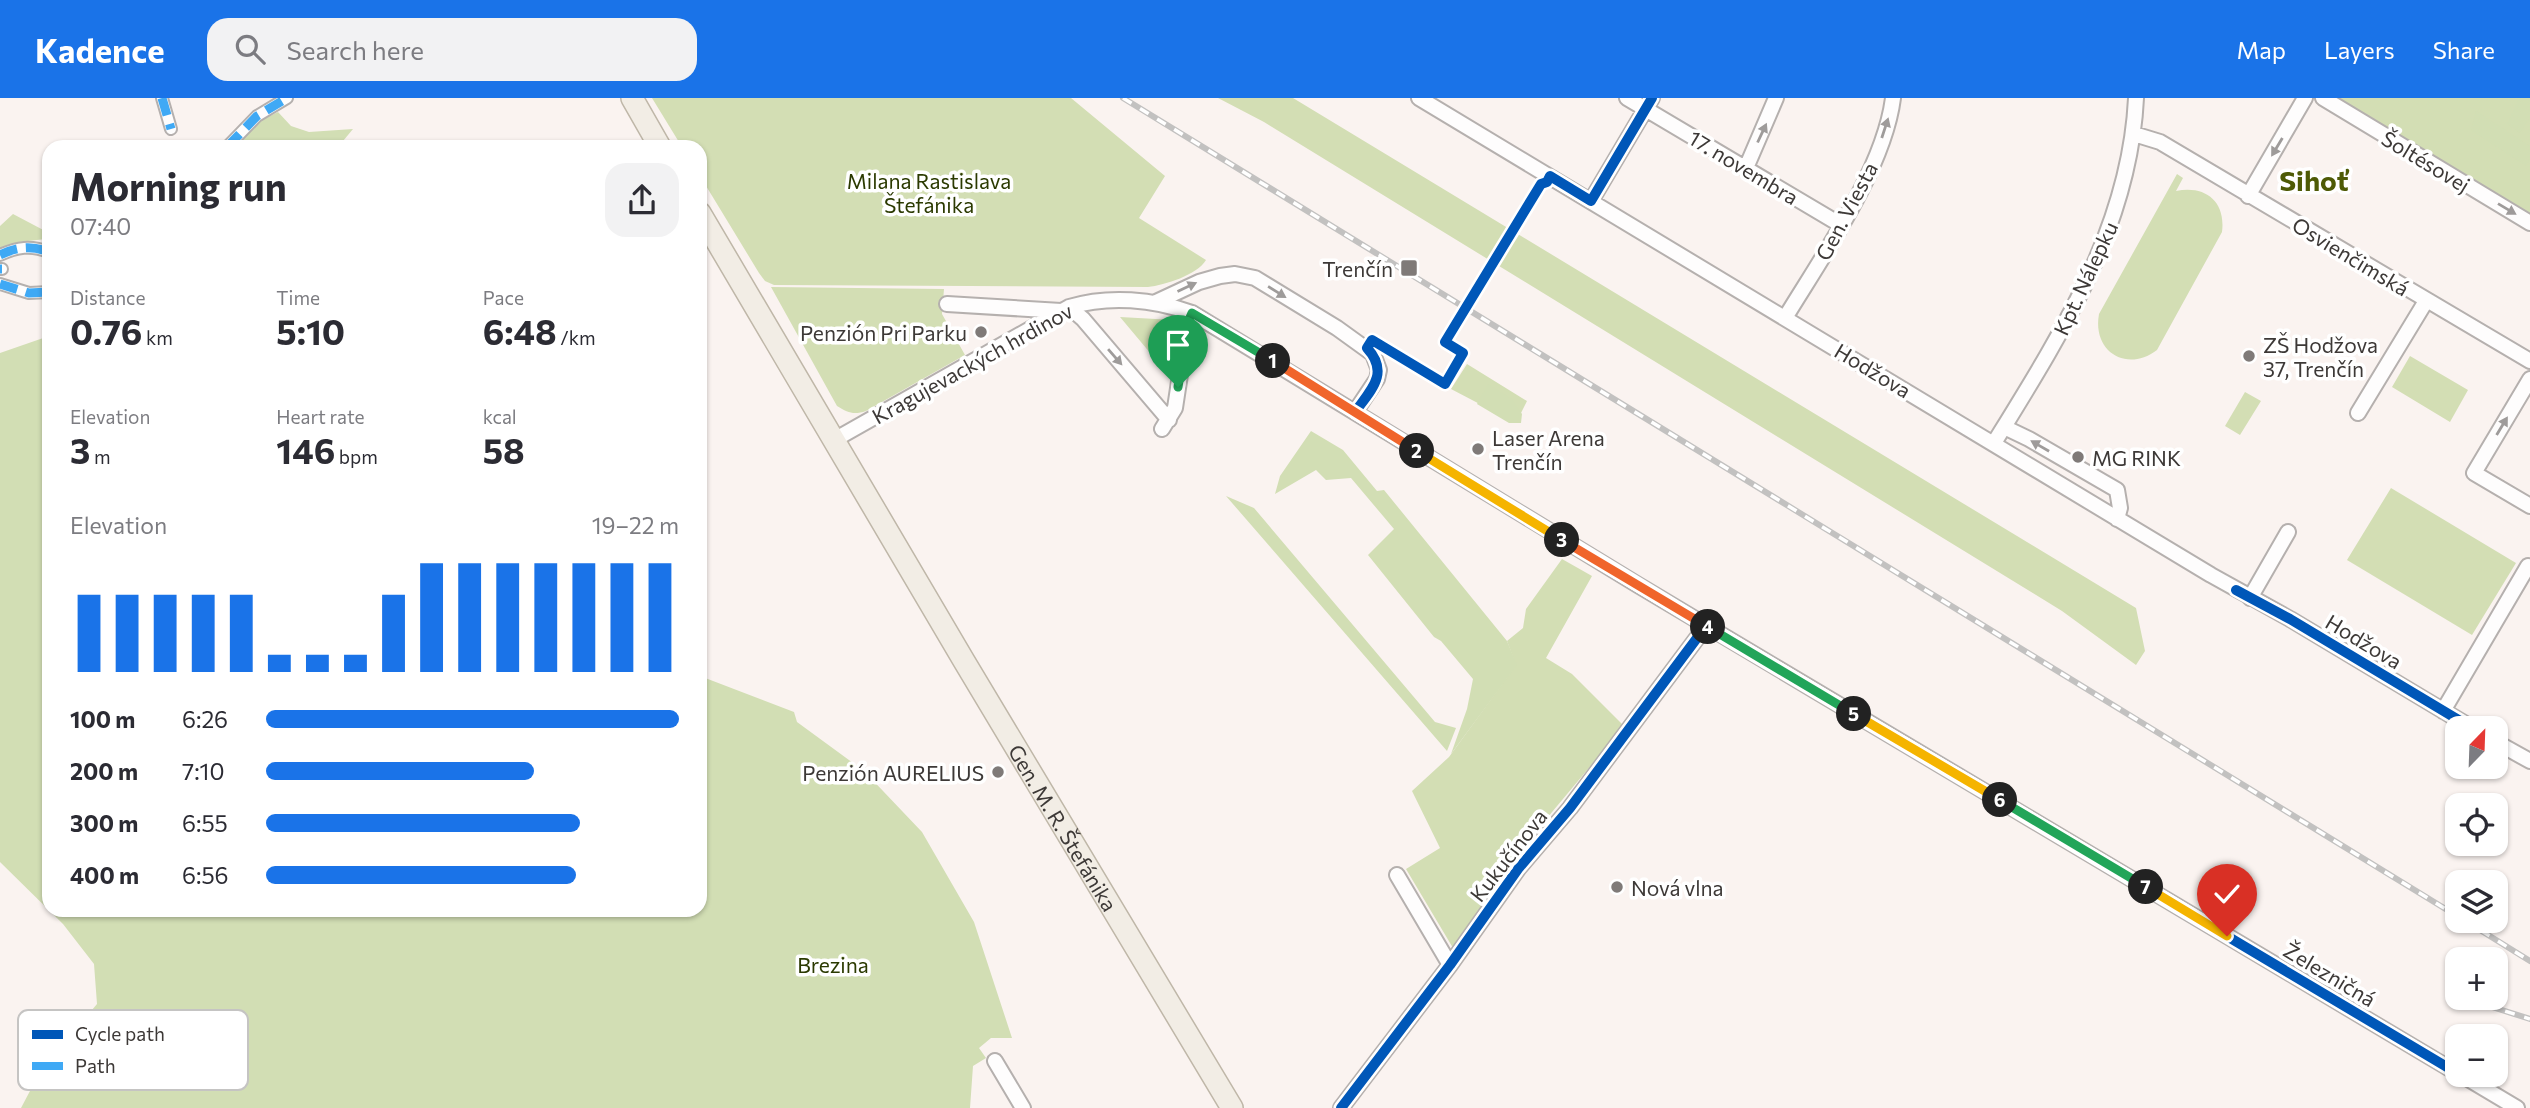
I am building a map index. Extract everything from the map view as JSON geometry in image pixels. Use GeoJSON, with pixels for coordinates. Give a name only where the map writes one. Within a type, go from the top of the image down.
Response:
{"type":"FeatureCollection","features":[{"type":"Feature","properties":{"kind":"main road"},"geometry":{"type":"LineString","coordinates":[[632,98],[656,140]]}},
{"type":"Feature","properties":{"kind":"main road","name":"Gen. M. R. Štefánika"},"geometry":{"type":"LineString","coordinates":[[707,225],[896,547],[1232,1108]]}},
{"type":"Feature","properties":{"kind":"street"},"geometry":{"type":"LineString","coordinates":[[162,98],[171,129]]}},
{"type":"Feature","properties":{"kind":"street"},"geometry":{"type":"LineString","coordinates":[[234,140],[257,116],[287,98]]}},
{"type":"Feature","properties":{"kind":"street","name":"Hodžova"},"geometry":{"type":"LineString","coordinates":[[1419,98],[2117,519],[2452,716]]}},
{"type":"Feature","properties":{"kind":"street","name":"17. novembra"},"geometry":{"type":"LineString","coordinates":[[1627,98],[1650,104],[1746,168],[1841,225]]}},
{"type":"Feature","properties":{"kind":"street"},"geometry":{"type":"LineString","coordinates":[[1746,168],[1776,98]]}},
{"type":"Feature","properties":{"kind":"street","name":"Gen. Viesta"},"geometry":{"type":"LineString","coordinates":[[1785,318],[1861,191],[1886,128],[1893,98]]}},
{"type":"Feature","properties":{"kind":"street","name":"Kpt. Nálepku"},"geometry":{"type":"LineString","coordinates":[[1994,443],[2059,335],[2107,237],[2122,190],[2134,134],[2136,98]]}},
{"type":"Feature","properties":{"kind":"street"},"geometry":{"type":"LineString","coordinates":[[2248,196],[2305,98]]}},
{"type":"Feature","properties":{"kind":"street","name":"Šoltésovej"},"geometry":{"type":"LineString","coordinates":[[2323,98],[2530,223]]}},
{"type":"Feature","properties":{"kind":"street"},"geometry":{"type":"LineString","coordinates":[[1591,201],[1650,104]]}},
{"type":"Feature","properties":{"kind":"street","name":"Osvienčimská"},"geometry":{"type":"LineString","coordinates":[[2134,134],[2160,142],[2530,361]]}},
{"type":"Feature","properties":{"kind":"street"},"geometry":{"type":"LineString","coordinates":[[0,255],[17,247],[42,249]]}},
{"type":"Feature","properties":{"kind":"street"},"geometry":{"type":"LineString","coordinates":[[1156,302],[1199,282],[1220,276],[1235,274],[1255,278],[1337,328],[1373,354],[1379,370],[1377,379],[1355,412]]}},
{"type":"Feature","properties":{"kind":"street"},"geometry":{"type":"LineString","coordinates":[[0,284],[29,293],[42,292]]}},
{"type":"Feature","properties":{"kind":"street","name":"Kragujevackých hrdinov"},"geometry":{"type":"LineString","coordinates":[[834,440],[1065,309],[1096,300],[1156,302]]}},
{"type":"Feature","properties":{"kind":"street"},"geometry":{"type":"LineString","coordinates":[[2358,413],[2426,301]]}},
{"type":"Feature","properties":{"kind":"street","name":"Železničná"},"geometry":{"type":"LineString","coordinates":[[1156,302],[1192,313],[1706,626],[2445,1066]]}},
{"type":"Feature","properties":{"kind":"street"},"geometry":{"type":"LineString","coordinates":[[947,304],[1065,309],[1083,319],[1165,424],[1175,408],[1188,322],[1192,313]]}},
{"type":"Feature","properties":{"kind":"street"},"geometry":{"type":"LineString","coordinates":[[2530,379],[2474,473],[2530,506]]}},
{"type":"Feature","properties":{"kind":"street"},"geometry":{"type":"LineString","coordinates":[[2004,427],[2117,490],[2120,508],[2117,519]]}},
{"type":"Feature","properties":{"kind":"street"},"geometry":{"type":"LineString","coordinates":[[2250,598],[2288,532]]}},
{"type":"Feature","properties":{"kind":"street"},"geometry":{"type":"LineString","coordinates":[[2443,711],[2528,566]]}},
{"type":"Feature","properties":{"kind":"street","name":"Kukučínova"},"geometry":{"type":"LineString","coordinates":[[1341,1108],[1450,965],[1518,869],[1570,808],[1706,626]]}},
{"type":"Feature","properties":{"kind":"street"},"geometry":{"type":"LineString","coordinates":[[2508,749],[2530,761]]}},
{"type":"Feature","properties":{"kind":"street"},"geometry":{"type":"LineString","coordinates":[[1397,875],[1450,965]]}},
{"type":"Feature","properties":{"kind":"street"},"geometry":{"type":"LineString","coordinates":[[995,1061],[1023,1108]]}},
{"type":"Feature","properties":{"kind":"street","name":"Železničná"},"geometry":{"type":"LineString","coordinates":[[2481,1087],[2517,1108]]}},
{"type":"Feature","properties":{"kind":"green space","name":"Milana Rastislava Štefánika"},"geometry":{"type":"Polygon","coordinates":[[[652,98],[1071,98],[1165,176],[1139,218],[1206,260],[1188,275],[1148,287],[774,285],[765,281],[759,273],[707,188],[707,140],[678,140],[652,98]]]}},
{"type":"Feature","properties":{"kind":"green space"},"geometry":{"type":"Polygon","coordinates":[[[1218,98],[1293,98],[2136,608],[2145,651],[2136,665],[2062,611],[1264,122],[1218,98]]]}},
{"type":"Feature","properties":{"kind":"green space"},"geometry":{"type":"Polygon","coordinates":[[[2335,98],[2530,98],[2530,215],[2335,98]]]}},
{"type":"Feature","properties":{"kind":"green space"},"geometry":{"type":"Polygon","coordinates":[[[2519,98],[2530,98],[2530,117],[2520,133],[2507,124],[2519,98]]]}},
{"type":"Feature","properties":{"kind":"green space"},"geometry":{"type":"Polygon","coordinates":[[[2476,111],[2530,146],[2530,159],[2526,166],[2471,130],[2476,111]]]}},
{"type":"Feature","properties":{"kind":"green space"},"geometry":{"type":"Polygon","coordinates":[[[278,112],[291,126],[309,132],[353,129],[344,140],[242,140],[262,120],[278,112]]]}},
{"type":"Feature","properties":{"kind":"green space"},"geometry":{"type":"Polygon","coordinates":[[[2177,174],[2183,178],[2176,191],[2204,193],[2217,204],[2221,212],[2222,232],[2157,350],[2146,357],[2124,359],[2114,355],[2101,339],[2099,314],[2177,174]]]}},
{"type":"Feature","properties":{"kind":"green space"},"geometry":{"type":"Polygon","coordinates":[[[13,214],[42,229],[42,239],[0,248],[0,226],[13,214]]]}},
{"type":"Feature","properties":{"kind":"green space"},"geometry":{"type":"Polygon","coordinates":[[[771,287],[944,289],[942,314],[965,355],[866,411],[848,412],[837,406],[771,287]]]}},
{"type":"Feature","properties":{"kind":"green space"},"geometry":{"type":"Polygon","coordinates":[[[1120,317],[1174,320],[1181,328],[1175,376],[1172,379],[1120,317]]]}},
{"type":"Feature","properties":{"kind":"green space","name":"Brezina"},"geometry":{"type":"Polygon","coordinates":[[[42,338],[42,903],[0,862],[0,353],[42,338]]]}},
{"type":"Feature","properties":{"kind":"green space"},"geometry":{"type":"Polygon","coordinates":[[[2410,356],[2468,390],[2450,422],[2392,387],[2410,356]]]}},
{"type":"Feature","properties":{"kind":"green space"},"geometry":{"type":"Polygon","coordinates":[[[1467,364],[1527,401],[1516,423],[1451,389],[1467,364]]]}},
{"type":"Feature","properties":{"kind":"green space"},"geometry":{"type":"Polygon","coordinates":[[[1488,384],[1512,399],[1522,414],[1521,423],[1509,423],[1477,404],[1488,384]]]}},
{"type":"Feature","properties":{"kind":"green space"},"geometry":{"type":"Polygon","coordinates":[[[2245,392],[2261,401],[2240,435],[2225,426],[2245,392]]]}},
{"type":"Feature","properties":{"kind":"green space"},"geometry":{"type":"Polygon","coordinates":[[[1311,431],[1343,450],[1377,491],[1384,490],[1507,641],[1517,665],[1451,754],[1467,709],[1473,679],[1441,641],[1434,637],[1368,555],[1394,529],[1351,478],[1326,480],[1316,470],[1275,494],[1280,476],[1311,431]]]}},
{"type":"Feature","properties":{"kind":"green space"},"geometry":{"type":"Polygon","coordinates":[[[2391,488],[2516,563],[2472,635],[2347,560],[2391,488]]]}},
{"type":"Feature","properties":{"kind":"green space"},"geometry":{"type":"Polygon","coordinates":[[[1226,496],[1254,508],[1435,722],[1456,728],[1447,751],[1226,496]]]}},
{"type":"Feature","properties":{"kind":"green space"},"geometry":{"type":"Polygon","coordinates":[[[1562,559],[1592,576],[1546,658],[1572,674],[1624,726],[1537,830],[1535,829],[1453,948],[1406,869],[1440,848],[1412,791],[1449,757],[1516,665],[1507,641],[1523,628],[1526,609],[1562,559]]]}},
{"type":"Feature","properties":{"kind":"green space","name":"Brezina"},"geometry":{"type":"Polygon","coordinates":[[[707,679],[794,712],[797,722],[864,771],[922,832],[974,922],[1012,1038],[991,1038],[979,1048],[986,1058],[973,1066],[970,1108],[21,1108],[30,1090],[248,1090],[248,1010],[92,1010],[97,1004],[94,964],[56,917],[707,917],[707,679]]]}},
{"type":"Feature","properties":{"kind":"railway"},"geometry":{"type":"LineString","coordinates":[[1123,98],[2445,909]]}},
{"type":"Feature","properties":{"kind":"railway"},"geometry":{"type":"LineString","coordinates":[[2485,933],[2530,961]]}},
{"type":"Feature","properties":{"kind":"railway"},"geometry":{"type":"LineString","coordinates":[[2502,1010],[2530,1019]]}},
{"type":"Feature","properties":{"kind":"marked path"},"geometry":{"type":"LineString","coordinates":[[162,98],[171,129]]}},
{"type":"Feature","properties":{"kind":"marked path"},"geometry":{"type":"LineString","coordinates":[[234,140],[257,116],[287,98]]}},
{"type":"Feature","properties":{"kind":"marked path"},"geometry":{"type":"LineString","coordinates":[[0,255],[24,248],[42,250]]}},
{"type":"Feature","properties":{"kind":"marked path"},"geometry":{"type":"LineString","coordinates":[[0,284],[29,293],[42,292]]}},
{"type":"Feature","properties":{"kind":"cycle path"},"geometry":{"type":"LineString","coordinates":[[1652,98],[1591,201],[1550,176],[1547,182],[1541,184],[1445,342],[1463,353],[1445,384],[1372,340],[1367,348],[1374,357],[1378,373],[1372,389],[1355,412],[1706,626],[2445,1066]]}},
{"type":"Feature","properties":{"kind":"cycle path"},"geometry":{"type":"LineString","coordinates":[[2236,590],[2290,619],[2452,716]]}},
{"type":"Feature","properties":{"kind":"cycle path"},"geometry":{"type":"LineString","coordinates":[[1341,1108],[1450,965],[1518,869],[1570,808],[1706,626]]}},
{"type":"Feature","properties":{"kind":"place","name":"Trenčín"},"geometry":{"type":"Point","coordinates":[1409,268]}},
{"type":"Feature","properties":{"kind":"place","name":"Penzión Pri Parku"},"geometry":{"type":"Point","coordinates":[981,332]}},
{"type":"Feature","properties":{"kind":"place","name":"ZŠ Hodžova 37, Trenčín"},"geometry":{"type":"Point","coordinates":[2249,356]}},
{"type":"Feature","properties":{"kind":"place","name":"Laser Arena Trenčín"},"geometry":{"type":"Point","coordinates":[1478,449]}},
{"type":"Feature","properties":{"kind":"place","name":"MG RINK"},"geometry":{"type":"Point","coordinates":[2078,457]}},
{"type":"Feature","properties":{"kind":"place","name":"Penzión AURELIUS"},"geometry":{"type":"Point","coordinates":[998,772]}},
{"type":"Feature","properties":{"kind":"place","name":"Nová vlna"},"geometry":{"type":"Point","coordinates":[1617,887]}},
{"type":"Feature","properties":{"kind":"district","name":"Sihoť"},"geometry":{"type":"Point","coordinates":[2314,180]}},
{"type":"Feature","properties":{"kind":"route"},"geometry":{"type":"LineString","coordinates":[[1178,387],[1188,322],[1192,313],[1638,585],[2227,936]]}}]}
